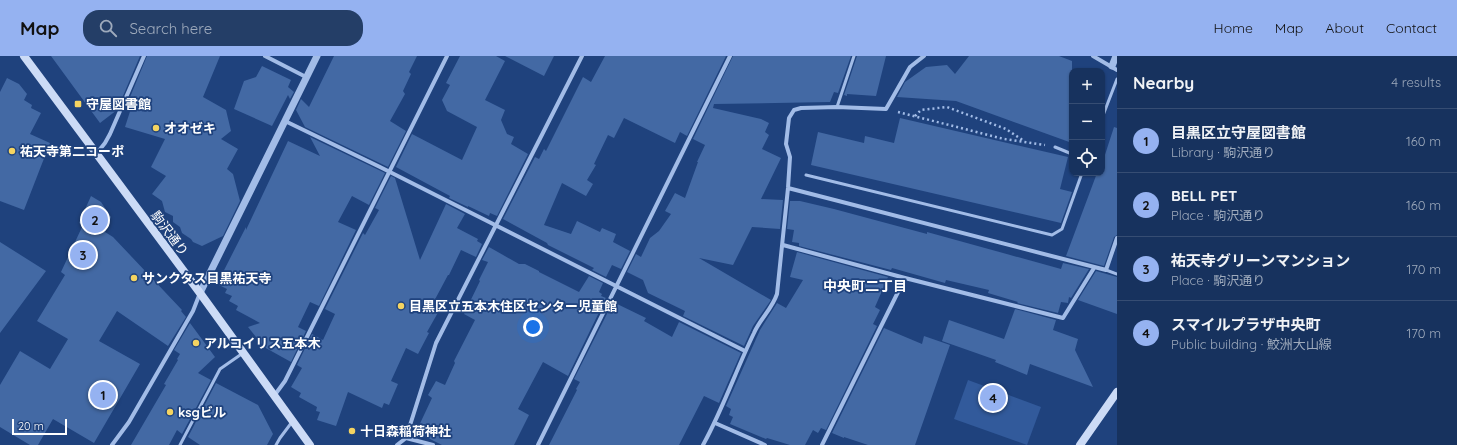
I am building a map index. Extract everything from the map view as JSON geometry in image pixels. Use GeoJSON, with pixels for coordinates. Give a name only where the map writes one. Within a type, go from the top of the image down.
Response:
{"type":"FeatureCollection","features":[{"type":"Feature","properties":{"kind":"main road","name":"駒沢通り"},"geometry":{"type":"LineString","coordinates":[[24,56],[200,293],[310,445]]}},
{"type":"Feature","properties":{"kind":"main road"},"geometry":{"type":"LineString","coordinates":[[1080,445],[1117,392]]}},
{"type":"Feature","properties":{"kind":"street"},"geometry":{"type":"LineString","coordinates":[[96,154],[110,134],[144,56]]}},
{"type":"Feature","properties":{"kind":"street"},"geometry":{"type":"LineString","coordinates":[[265,56],[306,77]]}},
{"type":"Feature","properties":{"kind":"street"},"geometry":{"type":"LineString","coordinates":[[112,445],[130,422],[193,311],[200,293],[284,120],[317,56]]}},
{"type":"Feature","properties":{"kind":"street"},"geometry":{"type":"LineString","coordinates":[[274,396],[285,381],[447,56]]}},
{"type":"Feature","properties":{"kind":"street"},"geometry":{"type":"LineString","coordinates":[[397,445],[406,438],[436,343],[582,56]]}},
{"type":"Feature","properties":{"kind":"street"},"geometry":{"type":"LineString","coordinates":[[538,445],[730,56]]}},
{"type":"Feature","properties":{"kind":"street"},"geometry":{"type":"LineString","coordinates":[[703,445],[715,424],[745,351],[755,331],[774,304],[777,294],[788,188],[790,157],[786,144],[789,118],[794,110],[801,108],[837,107],[886,109],[910,68],[924,56]]}},
{"type":"Feature","properties":{"kind":"street"},"geometry":{"type":"LineString","coordinates":[[1093,56],[1114,68],[1116,56]]}},
{"type":"Feature","properties":{"kind":"street"},"geometry":{"type":"LineString","coordinates":[[284,120],[745,351]]}},
{"type":"Feature","properties":{"kind":"street"},"geometry":{"type":"LineString","coordinates":[[788,188],[1106,270],[1117,238]]}},
{"type":"Feature","properties":{"kind":"street"},"geometry":{"type":"LineString","coordinates":[[783,245],[1063,318],[1094,268]]}},
{"type":"Feature","properties":{"kind":"street"},"geometry":{"type":"LineString","coordinates":[[822,445],[905,278]]}},
{"type":"Feature","properties":{"kind":"street"},"geometry":{"type":"LineString","coordinates":[[715,424],[765,445]]}},
{"type":"Feature","properties":{"kind":"street"},"geometry":{"type":"LineString","coordinates":[[406,438],[432,445]]}},
{"type":"Feature","properties":{"kind":"lane"},"geometry":{"type":"LineString","coordinates":[[837,107],[854,56]]}},
{"type":"Feature","properties":{"kind":"lane"},"geometry":{"type":"LineString","coordinates":[[1105,110],[1117,79]]}},
{"type":"Feature","properties":{"kind":"lane"},"geometry":{"type":"LineString","coordinates":[[1055,147],[1069,153]]}},
{"type":"Feature","properties":{"kind":"lane"},"geometry":{"type":"LineString","coordinates":[[806,174],[1052,235],[1062,229],[1081,176]]}},
{"type":"Feature","properties":{"kind":"lane"},"geometry":{"type":"LineString","coordinates":[[1106,270],[1117,274]]}},
{"type":"Feature","properties":{"kind":"lane"},"geometry":{"type":"LineString","coordinates":[[180,445],[220,369],[243,353]]}},
{"type":"Feature","properties":{"kind":"lane"},"geometry":{"type":"LineString","coordinates":[[276,445],[293,422]]}},
{"type":"Feature","properties":{"kind":"path"},"geometry":{"type":"LineString","coordinates":[[915,116],[921,110],[947,107],[1006,129],[1027,142]]}},
{"type":"Feature","properties":{"kind":"path"},"geometry":{"type":"LineString","coordinates":[[886,109],[1004,139],[1055,147]]}},
{"type":"Feature","properties":{"kind":"shaded area"},"geometry":{"type":"Polygon","coordinates":[[[968,380],[1041,407],[1027,445],[954,419],[968,380]]]}},
{"type":"Feature","properties":{"kind":"building"},"geometry":{"type":"Polygon","coordinates":[[[51,56],[140,56],[117,110],[100,123],[51,56]]]}},
{"type":"Feature","properties":{"kind":"building"},"geometry":{"type":"Polygon","coordinates":[[[147,56],[220,56],[203,97],[226,110],[231,131],[221,139],[238,149],[227,169],[233,174],[240,201],[223,236],[202,246],[193,242],[182,233],[180,227],[173,222],[173,216],[165,212],[162,201],[152,194],[166,176],[151,167],[165,139],[125,127],[135,96],[128,102],[147,56]]]}},
{"type":"Feature","properties":{"kind":"building"},"geometry":{"type":"Polygon","coordinates":[[[334,56],[417,56],[409,72],[411,74],[403,91],[405,94],[390,121],[406,131],[388,167],[305,127],[296,110],[301,99],[309,107],[334,56]]]}},
{"type":"Feature","properties":{"kind":"building"},"geometry":{"type":"Polygon","coordinates":[[[460,56],[496,56],[505,61],[485,100],[505,110],[501,120],[507,134],[514,137],[511,144],[528,154],[497,216],[490,213],[489,216],[449,198],[450,196],[396,167],[412,134],[462,160],[477,127],[447,111],[442,100],[450,85],[446,83],[460,56]]]}},
{"type":"Feature","properties":{"kind":"building"},"geometry":{"type":"Polygon","coordinates":[[[505,56],[554,56],[544,76],[505,56]]]}},
{"type":"Feature","properties":{"kind":"building"},"geometry":{"type":"Polygon","coordinates":[[[605,56],[726,56],[687,136],[680,132],[675,143],[624,118],[614,138],[608,135],[594,164],[596,165],[587,180],[593,184],[586,196],[562,183],[544,225],[571,234],[577,221],[600,232],[602,228],[616,234],[613,242],[630,251],[621,269],[612,265],[606,277],[592,270],[594,268],[548,245],[547,243],[503,219],[535,157],[539,159],[544,149],[546,151],[583,77],[591,82],[605,56]]]}},
{"type":"Feature","properties":{"kind":"building"},"geometry":{"type":"Polygon","coordinates":[[[733,56],[851,56],[838,93],[834,92],[830,102],[714,104],[713,108],[761,119],[769,123],[765,132],[769,135],[762,149],[781,158],[761,199],[783,200],[780,229],[752,227],[733,265],[699,258],[771,300],[753,326],[744,346],[683,316],[685,311],[648,293],[643,280],[627,272],[636,254],[641,257],[650,238],[659,231],[671,214],[665,211],[675,193],[685,198],[697,162],[705,145],[693,139],[733,56]]]}},
{"type":"Feature","properties":{"kind":"building"},"geometry":{"type":"Polygon","coordinates":[[[857,56],[886,56],[876,96],[844,95],[857,56]]]}},
{"type":"Feature","properties":{"kind":"building"},"geometry":{"type":"Polygon","coordinates":[[[969,56],[1059,56],[1072,61],[1072,68],[1069,68],[1069,142],[956,101],[897,97],[905,82],[926,67],[947,65],[955,74],[969,56]]]}},
{"type":"Feature","properties":{"kind":"building"},"geometry":{"type":"Polygon","coordinates":[[[262,66],[291,80],[288,87],[294,92],[290,99],[288,95],[272,126],[234,109],[244,81],[256,77],[262,66]]]}},
{"type":"Feature","properties":{"kind":"building"},"geometry":{"type":"Polygon","coordinates":[[[7,78],[19,84],[27,94],[24,100],[32,105],[31,108],[41,113],[30,134],[50,143],[24,210],[0,201],[0,92],[7,78]]]}},
{"type":"Feature","properties":{"kind":"building"},"geometry":{"type":"Polygon","coordinates":[[[900,118],[1068,157],[1060,189],[1072,192],[1061,223],[811,165],[818,132],[864,143],[865,136],[894,143],[900,118]]]}},
{"type":"Feature","properties":{"kind":"building"},"geometry":{"type":"Polygon","coordinates":[[[1114,127],[1117,128],[1117,235],[1114,237],[1104,266],[1066,256],[1096,176],[1105,176],[1105,155],[1114,127]]]}},
{"type":"Feature","properties":{"kind":"building"},"geometry":{"type":"Polygon","coordinates":[[[310,137],[385,173],[369,205],[352,196],[338,222],[356,230],[319,306],[310,302],[298,327],[306,331],[291,362],[264,347],[248,327],[260,323],[236,310],[238,306],[229,301],[232,296],[225,293],[227,289],[217,284],[246,227],[246,230],[288,141],[320,156],[310,137]]]}},
{"type":"Feature","properties":{"kind":"building"},"geometry":{"type":"Polygon","coordinates":[[[391,176],[395,178],[420,260],[446,204],[465,214],[457,228],[478,239],[477,241],[482,244],[476,257],[461,250],[432,305],[440,309],[427,332],[429,333],[418,354],[406,348],[391,381],[398,384],[389,405],[384,403],[382,408],[348,392],[336,426],[317,420],[320,412],[316,411],[317,407],[299,397],[301,393],[291,387],[302,368],[297,365],[312,334],[323,340],[335,314],[325,309],[363,233],[365,235],[379,210],[375,208],[391,176]]]}},
{"type":"Feature","properties":{"kind":"building"},"geometry":{"type":"Polygon","coordinates":[[[91,196],[101,202],[111,217],[105,232],[113,237],[182,310],[181,311],[186,317],[168,346],[117,311],[99,341],[140,364],[94,443],[53,419],[38,445],[30,445],[0,427],[0,385],[20,351],[50,369],[68,339],[37,321],[65,275],[61,272],[83,225],[79,223],[91,196]]]}},
{"type":"Feature","properties":{"kind":"building"},"geometry":{"type":"Polygon","coordinates":[[[790,201],[800,201],[927,234],[927,232],[1061,269],[1063,263],[1089,269],[1071,298],[1069,297],[1068,303],[1061,302],[1058,313],[1017,303],[1018,302],[988,293],[989,290],[946,280],[945,283],[892,268],[891,270],[799,246],[799,243],[792,242],[794,230],[787,229],[790,201]]]}},
{"type":"Feature","properties":{"kind":"building"},"geometry":{"type":"Polygon","coordinates":[[[0,242],[46,271],[0,333],[0,242]]]}},
{"type":"Feature","properties":{"kind":"building"},"geometry":{"type":"Polygon","coordinates":[[[489,247],[519,264],[525,264],[579,292],[589,276],[603,283],[599,292],[602,294],[601,296],[606,298],[568,376],[543,362],[518,409],[529,415],[514,445],[442,445],[416,432],[432,398],[428,395],[436,381],[445,385],[455,363],[454,361],[475,320],[464,314],[488,262],[482,260],[489,247]]]}},
{"type":"Feature","properties":{"kind":"building"},"geometry":{"type":"Polygon","coordinates":[[[797,252],[888,277],[875,307],[880,310],[873,324],[877,326],[826,430],[821,428],[818,433],[813,430],[805,445],[790,445],[767,438],[766,439],[730,424],[733,417],[729,415],[731,409],[726,406],[760,330],[777,303],[786,308],[803,280],[790,277],[797,252]]]}},
{"type":"Feature","properties":{"kind":"building"},"geometry":{"type":"Polygon","coordinates":[[[1096,271],[1117,277],[1117,314],[1078,300],[1096,271]]]}},
{"type":"Feature","properties":{"kind":"building"},"geometry":{"type":"Polygon","coordinates":[[[613,302],[646,318],[644,321],[672,337],[679,322],[741,353],[719,403],[704,396],[679,445],[549,445],[577,390],[576,389],[580,382],[574,379],[613,302]]]}},
{"type":"Feature","properties":{"kind":"building"},"geometry":{"type":"Polygon","coordinates":[[[1015,309],[1056,320],[1053,330],[1078,339],[1075,350],[1093,387],[1030,364],[1027,375],[995,362],[996,360],[942,341],[949,320],[1004,339],[1015,309]]]}},
{"type":"Feature","properties":{"kind":"building"},"geometry":{"type":"Polygon","coordinates":[[[190,323],[215,357],[198,373],[211,380],[182,434],[177,430],[169,445],[131,445],[166,385],[164,384],[180,354],[174,350],[190,323]]]}},
{"type":"Feature","properties":{"kind":"building"},"geometry":{"type":"Polygon","coordinates":[[[884,328],[922,344],[924,336],[950,345],[915,445],[868,445],[832,433],[884,328]]]}},
{"type":"Feature","properties":{"kind":"building"},"geometry":{"type":"Polygon","coordinates":[[[216,383],[258,405],[273,434],[267,445],[200,445],[188,437],[216,383]]]}},
{"type":"Feature","properties":{"kind":"place","name":"守屋図書館"},"geometry":{"type":"Point","coordinates":[78,104]}},
{"type":"Feature","properties":{"kind":"place","name":"オオゼキ"},"geometry":{"type":"Point","coordinates":[156,128]}},
{"type":"Feature","properties":{"kind":"place","name":"祐天寺第二コーポ"},"geometry":{"type":"Point","coordinates":[12,151]}},
{"type":"Feature","properties":{"kind":"place","name":"BELL PET"},"geometry":{"type":"Point","coordinates":[95,220]}},
{"type":"Feature","properties":{"kind":"place","name":"祐天寺グリーンマンション"},"geometry":{"type":"Point","coordinates":[83,255]}},
{"type":"Feature","properties":{"kind":"place","name":"サンクタス目黒祐天寺"},"geometry":{"type":"Point","coordinates":[134,278]}},
{"type":"Feature","properties":{"kind":"place","name":"目黒区立五本木住区センター児童館"},"geometry":{"type":"Point","coordinates":[401,306]}},
{"type":"Feature","properties":{"kind":"place","name":"アルコイリス五本木"},"geometry":{"type":"Point","coordinates":[196,343]}},
{"type":"Feature","properties":{"kind":"place","name":"目黒区立守屋図書館"},"geometry":{"type":"Point","coordinates":[103,395]}},
{"type":"Feature","properties":{"kind":"place","name":"スマイルプラザ中央町"},"geometry":{"type":"Point","coordinates":[993,398]}},
{"type":"Feature","properties":{"kind":"place","name":"ksgビル"},"geometry":{"type":"Point","coordinates":[170,412]}},
{"type":"Feature","properties":{"kind":"place","name":"十日森稲荷神社"},"geometry":{"type":"Point","coordinates":[352,431]}},
{"type":"Feature","properties":{"kind":"district","name":"中央町二丁目"},"geometry":{"type":"Point","coordinates":[865,286]}}]}
